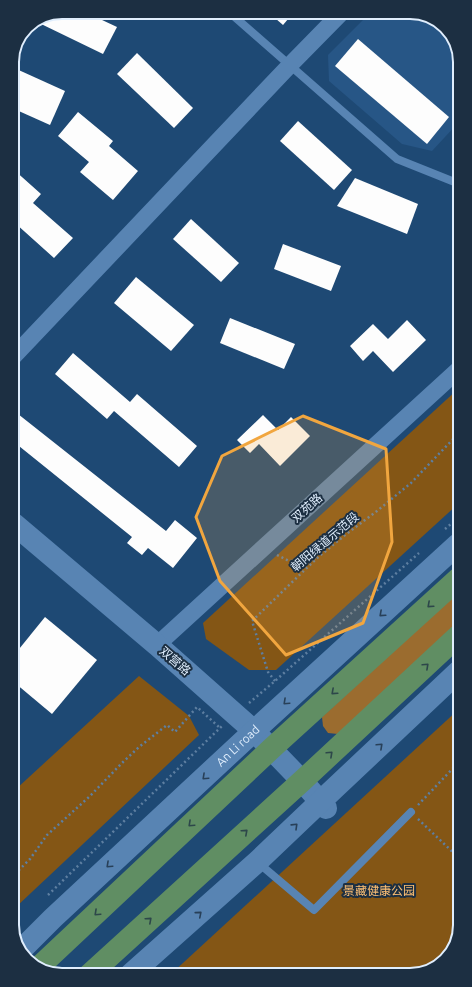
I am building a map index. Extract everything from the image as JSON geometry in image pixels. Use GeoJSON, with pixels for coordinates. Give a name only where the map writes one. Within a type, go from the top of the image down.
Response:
{"type":"FeatureCollection","features":[{"type":"Feature","properties":{"kind":"main road","name":"An Li road"},"geometry":{"type":"LineString","coordinates":[[43,963],[271,749],[453,583]]}},
{"type":"Feature","properties":{"kind":"main road"},"geometry":{"type":"LineString","coordinates":[[97,968],[302,781],[453,641]]}},
{"type":"Feature","properties":{"kind":"street"},"geometry":{"type":"LineString","coordinates":[[19,351],[335,19]]}},
{"type":"Feature","properties":{"kind":"street","name":"双苑路"},"geometry":{"type":"LineString","coordinates":[[157,645],[453,375]]}},
{"type":"Feature","properties":{"kind":"street","name":"双营路"},"geometry":{"type":"LineString","coordinates":[[19,528],[157,645],[254,731],[323,804]]}},
{"type":"Feature","properties":{"kind":"street","name":"An Li road"},"geometry":{"type":"LineString","coordinates":[[25,946],[53,918],[254,731],[453,549]]}},
{"type":"Feature","properties":{"kind":"street"},"geometry":{"type":"LineString","coordinates":[[138,968],[323,804],[453,678]]}},
{"type":"Feature","properties":{"kind":"lane"},"geometry":{"type":"LineString","coordinates":[[237,19],[397,159],[453,181]]}},
{"type":"Feature","properties":{"kind":"lane"},"geometry":{"type":"LineString","coordinates":[[258,861],[314,910],[411,812]]}},
{"type":"Feature","properties":{"kind":"path","name":"朝阳绿道示范段"},"geometry":{"type":"LineString","coordinates":[[275,681],[268,672],[252,621],[316,559],[411,483],[453,439]]}},
{"type":"Feature","properties":{"kind":"path"},"geometry":{"type":"LineString","coordinates":[[262,549],[289,561],[316,559]]}},
{"type":"Feature","properties":{"kind":"path"},"geometry":{"type":"LineString","coordinates":[[19,871],[30,859],[47,835],[89,797],[139,747],[167,725],[175,732],[197,707],[220,728]]}},
{"type":"Feature","properties":{"kind":"path"},"geometry":{"type":"LineString","coordinates":[[453,768],[411,812],[453,852]]}},
{"type":"Feature","properties":{"kind":"highlighted area"},"geometry":{"type":"Polygon","coordinates":[[[303,416],[386,449],[392,542],[363,623],[286,655],[220,581],[196,517],[222,456],[303,416]]]}},
{"type":"Feature","properties":{"kind":"shaded area"},"geometry":{"type":"Polygon","coordinates":[[[364,19],[412,19],[429,23],[444,36],[450,46],[452,54],[453,128],[432,151],[402,144],[329,81],[328,55],[364,19]]]}},
{"type":"Feature","properties":{"kind":"shaded area"},"geometry":{"type":"Polygon","coordinates":[[[453,597],[453,629],[338,734],[328,733],[323,726],[322,717],[453,597]]]}},
{"type":"Feature","properties":{"kind":"green space"},"geometry":{"type":"Polygon","coordinates":[[[453,394],[453,509],[276,670],[249,670],[206,639],[203,623],[453,394]]]}},
{"type":"Feature","properties":{"kind":"green space"},"geometry":{"type":"Polygon","coordinates":[[[139,676],[189,716],[199,735],[19,904],[19,786],[139,676]]]}},
{"type":"Feature","properties":{"kind":"green space","name":"景藏健康公园"},"geometry":{"type":"Polygon","coordinates":[[[453,715],[453,930],[446,949],[436,959],[426,965],[410,968],[178,968],[453,715]]]}},
{"type":"Feature","properties":{"kind":"building"},"geometry":{"type":"Polygon","coordinates":[[[57,19],[100,19],[117,27],[103,54],[42,24],[57,19]]]}},
{"type":"Feature","properties":{"kind":"building"},"geometry":{"type":"Polygon","coordinates":[[[276,19],[288,19],[283,25],[276,19]]]}},
{"type":"Feature","properties":{"kind":"building"},"geometry":{"type":"Polygon","coordinates":[[[358,39],[449,117],[427,144],[335,66],[358,39]]]}},
{"type":"Feature","properties":{"kind":"building"},"geometry":{"type":"Polygon","coordinates":[[[137,53],[193,108],[174,128],[117,74],[137,53]]]}},
{"type":"Feature","properties":{"kind":"building"},"geometry":{"type":"Polygon","coordinates":[[[19,70],[65,91],[50,125],[19,111],[19,70]]]}},
{"type":"Feature","properties":{"kind":"building"},"geometry":{"type":"Polygon","coordinates":[[[78,112],[113,141],[109,146],[138,171],[113,200],[80,172],[89,162],[58,136],[78,112]]]}},
{"type":"Feature","properties":{"kind":"building"},"geometry":{"type":"Polygon","coordinates":[[[298,121],[352,170],[334,190],[280,141],[298,121]]]}},
{"type":"Feature","properties":{"kind":"building"},"geometry":{"type":"Polygon","coordinates":[[[19,174],[41,194],[33,203],[73,238],[54,258],[19,227],[19,174]]]}},
{"type":"Feature","properties":{"kind":"building"},"geometry":{"type":"Polygon","coordinates":[[[355,178],[418,204],[407,234],[337,206],[355,178]]]}},
{"type":"Feature","properties":{"kind":"building"},"geometry":{"type":"Polygon","coordinates":[[[191,219],[239,263],[221,282],[173,239],[191,219]]]}},
{"type":"Feature","properties":{"kind":"building"},"geometry":{"type":"Polygon","coordinates":[[[283,244],[341,266],[331,291],[274,269],[283,244]]]}},
{"type":"Feature","properties":{"kind":"building"},"geometry":{"type":"Polygon","coordinates":[[[136,277],[194,325],[171,351],[114,303],[136,277]]]}},
{"type":"Feature","properties":{"kind":"building"},"geometry":{"type":"Polygon","coordinates":[[[230,318],[295,344],[284,369],[220,343],[230,318]]]}},
{"type":"Feature","properties":{"kind":"building"},"geometry":{"type":"Polygon","coordinates":[[[407,320],[426,340],[393,372],[373,351],[363,361],[350,346],[373,324],[388,339],[407,320]]]}},
{"type":"Feature","properties":{"kind":"building"},"geometry":{"type":"Polygon","coordinates":[[[73,353],[130,402],[137,394],[197,446],[179,467],[114,411],[107,419],[55,374],[73,353]]]}},
{"type":"Feature","properties":{"kind":"building"},"geometry":{"type":"Polygon","coordinates":[[[19,415],[166,531],[175,520],[197,538],[173,568],[148,548],[142,555],[127,543],[132,537],[19,446],[19,415]]]}},
{"type":"Feature","properties":{"kind":"building"},"geometry":{"type":"Polygon","coordinates":[[[263,415],[278,430],[291,417],[310,436],[280,466],[259,444],[250,453],[237,440],[263,415]]]}},
{"type":"Feature","properties":{"kind":"building"},"geometry":{"type":"Polygon","coordinates":[[[45,617],[97,660],[52,714],[19,686],[19,649],[45,617]]]}}]}
